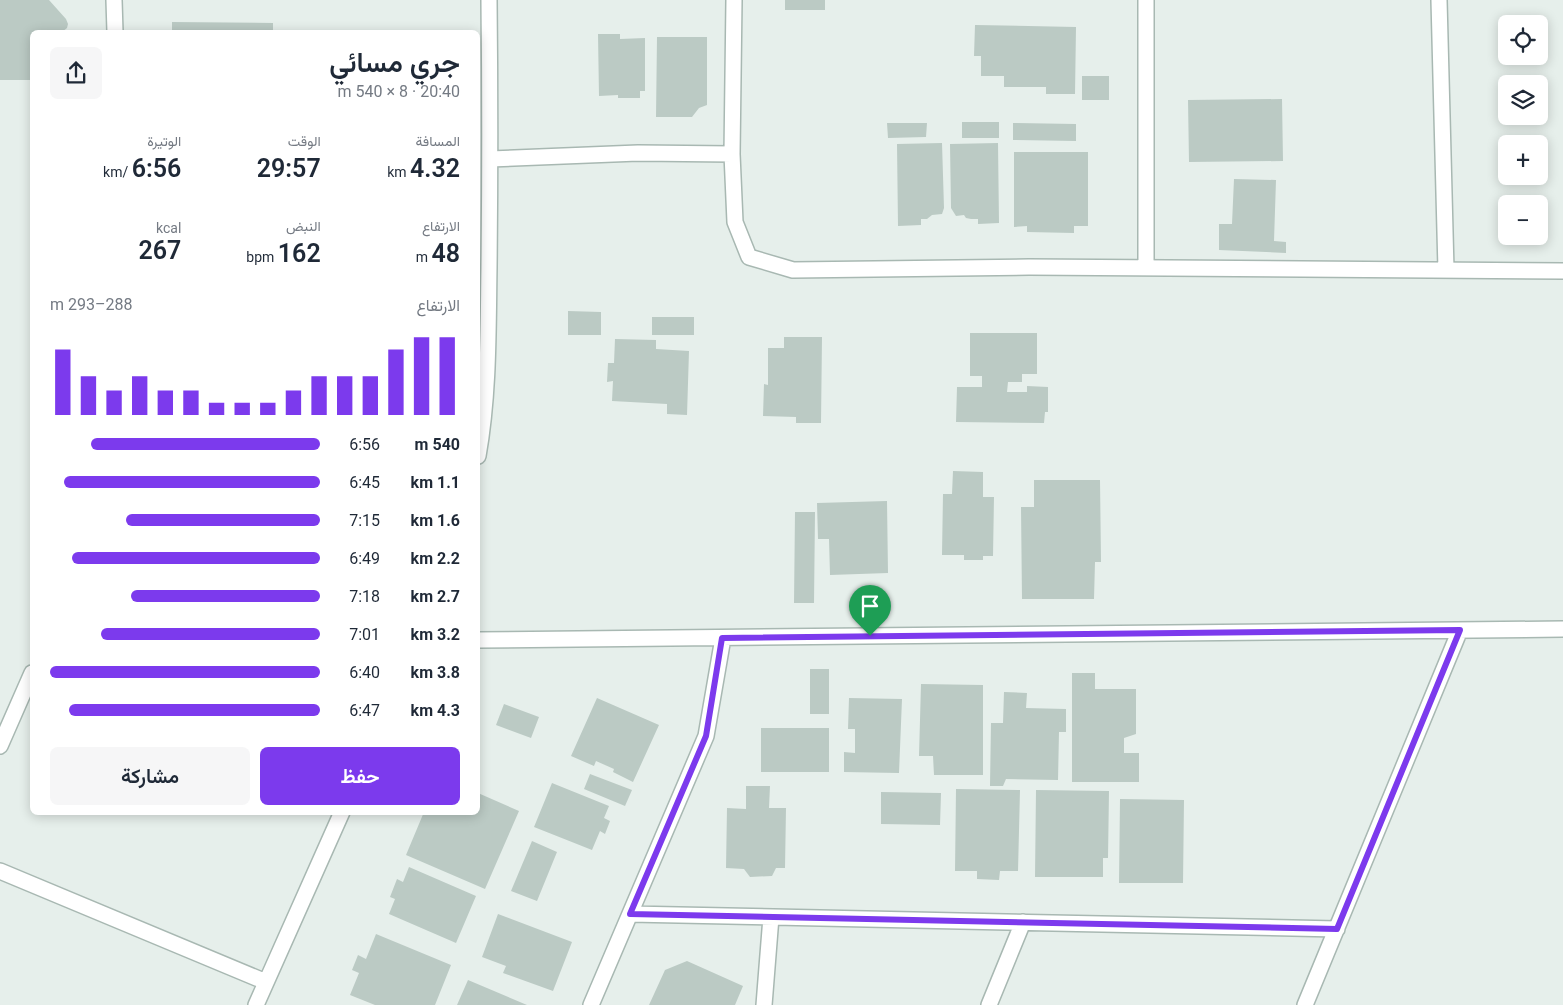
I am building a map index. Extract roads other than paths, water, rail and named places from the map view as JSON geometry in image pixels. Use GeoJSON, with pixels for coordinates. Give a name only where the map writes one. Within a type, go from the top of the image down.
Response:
{"type":"FeatureCollection","features":[{"type":"Feature","properties":{"kind":"street"},"geometry":{"type":"LineString","coordinates":[[114,0],[116,30]]}},
{"type":"Feature","properties":{"kind":"street"},"geometry":{"type":"LineString","coordinates":[[480,444],[486,387],[490,158],[489,0]]}},
{"type":"Feature","properties":{"kind":"street"},"geometry":{"type":"LineString","coordinates":[[734,0],[732,154],[735,222],[749,257],[793,270],[1029,267],[1563,271]]}},
{"type":"Feature","properties":{"kind":"street"},"geometry":{"type":"LineString","coordinates":[[1146,0],[1146,268]]}},
{"type":"Feature","properties":{"kind":"street"},"geometry":{"type":"LineString","coordinates":[[1439,0],[1446,270]]}},
{"type":"Feature","properties":{"kind":"street"},"geometry":{"type":"LineString","coordinates":[[490,158],[638,153],[732,154]]}},
{"type":"Feature","properties":{"kind":"street"},"geometry":{"type":"LineString","coordinates":[[480,640],[1563,629]]}},
{"type":"Feature","properties":{"kind":"street"},"geometry":{"type":"LineString","coordinates":[[1306,1005],[1460,630]]}},
{"type":"Feature","properties":{"kind":"street"},"geometry":{"type":"LineString","coordinates":[[591,1005],[706,736],[722,638]]}},
{"type":"Feature","properties":{"kind":"street"},"geometry":{"type":"LineString","coordinates":[[0,746],[30,677]]}},
{"type":"Feature","properties":{"kind":"street"},"geometry":{"type":"LineString","coordinates":[[256,1005],[341,815]]}},
{"type":"Feature","properties":{"kind":"street"},"geometry":{"type":"LineString","coordinates":[[0,871],[266,982]]}},
{"type":"Feature","properties":{"kind":"street"},"geometry":{"type":"LineString","coordinates":[[630,914],[1337,929]]}},
{"type":"Feature","properties":{"kind":"street"},"geometry":{"type":"LineString","coordinates":[[764,1005],[771,917]]}},
{"type":"Feature","properties":{"kind":"street"},"geometry":{"type":"LineString","coordinates":[[990,1005],[1023,922]]}}]}
